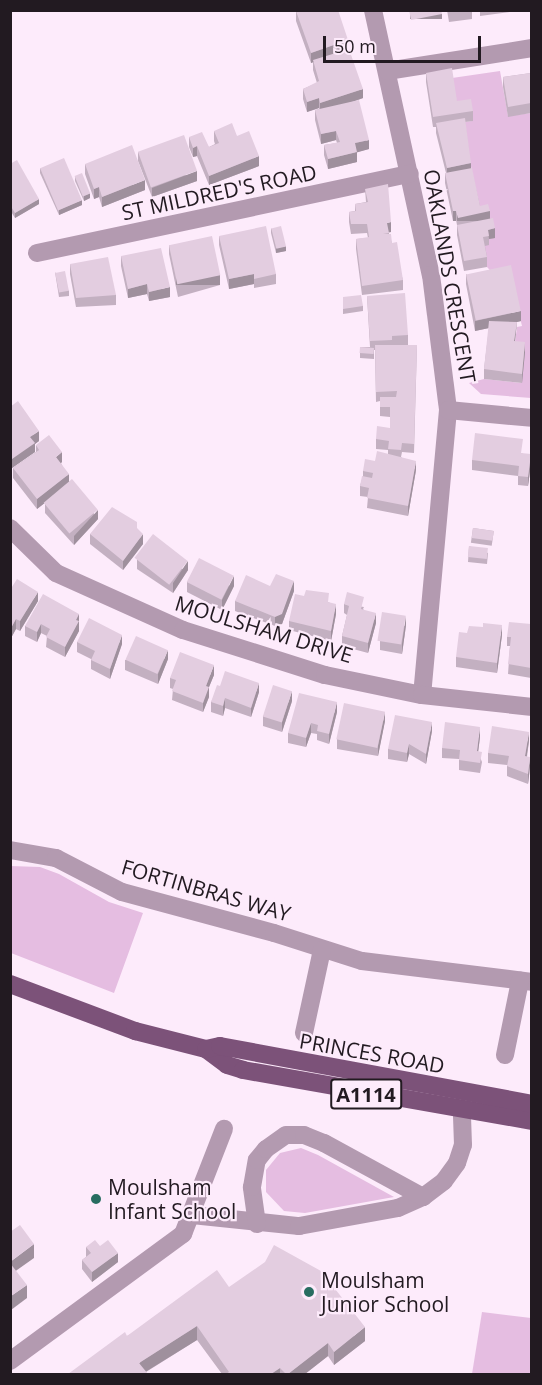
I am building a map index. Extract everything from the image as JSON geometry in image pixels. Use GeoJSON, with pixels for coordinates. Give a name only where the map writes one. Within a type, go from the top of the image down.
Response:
{"type":"FeatureCollection","features":[{"type":"Feature","properties":{"kind":"main road","name":"PRINCES ROAD"},"geometry":{"type":"LineString","coordinates":[[10,984],[135,1031],[206,1049],[226,1065],[243,1070],[462,1111],[531,1121]]}},
{"type":"Feature","properties":{"kind":"main road","name":"PRINCES ROAD"},"geometry":{"type":"LineString","coordinates":[[206,1049],[220,1046],[531,1104]]}},
{"type":"Feature","properties":{"kind":"street","name":"OAKLANDS CRESCENT"},"geometry":{"type":"LineString","coordinates":[[373,10],[431,275],[448,410],[422,695]]}},
{"type":"Feature","properties":{"kind":"street"},"geometry":{"type":"LineString","coordinates":[[387,71],[531,48]]}},
{"type":"Feature","properties":{"kind":"street","name":"ST MILDRED'S ROAD"},"geometry":{"type":"LineString","coordinates":[[37,253],[410,174]]}},
{"type":"Feature","properties":{"kind":"street"},"geometry":{"type":"LineString","coordinates":[[448,410],[531,418]]}},
{"type":"Feature","properties":{"kind":"street","name":"MOULSHAM DRIVE"},"geometry":{"type":"LineString","coordinates":[[10,528],[56,573],[183,630],[324,675],[422,695],[531,707]]}},
{"type":"Feature","properties":{"kind":"street","name":"FORTINBRAS WAY"},"geometry":{"type":"LineString","coordinates":[[10,850],[56,858],[122,892],[274,933],[322,950],[398,968],[526,982]]}},
{"type":"Feature","properties":{"kind":"street"},"geometry":{"type":"LineString","coordinates":[[304,1033],[322,950]]}},
{"type":"Feature","properties":{"kind":"street"},"geometry":{"type":"LineString","coordinates":[[505,1055],[526,982]]}},
{"type":"Feature","properties":{"kind":"street"},"geometry":{"type":"LineString","coordinates":[[192,1215],[257,1224],[299,1226],[398,1208],[423,1197],[444,1180],[457,1163],[463,1145],[462,1111]]}},
{"type":"Feature","properties":{"kind":"street"},"geometry":{"type":"LineString","coordinates":[[10,1361],[183,1234],[224,1129]]}},
{"type":"Feature","properties":{"kind":"street"},"geometry":{"type":"LineString","coordinates":[[257,1224],[252,1187],[257,1160],[266,1149],[286,1135],[304,1135],[324,1143],[423,1197]]}},
{"type":"Feature","properties":{"kind":"shaded area"},"geometry":{"type":"Polygon","coordinates":[[[500,71],[508,116],[531,113],[531,398],[481,394],[469,383],[484,379],[521,383],[514,350],[517,327],[522,326],[515,297],[487,267],[464,122],[472,121],[457,110],[452,78],[500,71]]]}},
{"type":"Feature","properties":{"kind":"shaded area"},"geometry":{"type":"Polygon","coordinates":[[[10,866],[40,867],[59,874],[109,902],[143,913],[114,993],[11,953],[10,866]]]}},
{"type":"Feature","properties":{"kind":"shaded area"},"geometry":{"type":"Polygon","coordinates":[[[301,1148],[394,1197],[305,1213],[284,1211],[266,1192],[266,1170],[280,1153],[301,1148]]]}},
{"type":"Feature","properties":{"kind":"shaded area"},"geometry":{"type":"Polygon","coordinates":[[[482,1312],[531,1318],[531,1374],[472,1374],[482,1312]]]}},
{"type":"Feature","properties":{"kind":"building"},"geometry":{"type":"Polygon","coordinates":[[[338,10],[348,40],[311,53],[296,11],[338,10]]]}},
{"type":"Feature","properties":{"kind":"building"},"geometry":{"type":"Polygon","coordinates":[[[409,10],[441,10],[442,14],[411,20],[409,10]]]}},
{"type":"Feature","properties":{"kind":"building"},"geometry":{"type":"Polygon","coordinates":[[[349,49],[363,89],[320,103],[319,98],[307,102],[303,89],[319,81],[313,60],[349,49]]]}},
{"type":"Feature","properties":{"kind":"building"},"geometry":{"type":"Polygon","coordinates":[[[452,68],[457,101],[471,99],[473,111],[433,117],[426,73],[452,68]]]}},
{"type":"Feature","properties":{"kind":"building"},"geometry":{"type":"Polygon","coordinates":[[[531,73],[531,103],[508,107],[503,77],[531,73]]]}},
{"type":"Feature","properties":{"kind":"building"},"geometry":{"type":"Polygon","coordinates":[[[359,100],[369,140],[355,143],[357,152],[328,159],[324,145],[340,142],[336,131],[321,134],[315,110],[359,100]]]}},
{"type":"Feature","properties":{"kind":"building"},"geometry":{"type":"Polygon","coordinates":[[[465,118],[471,163],[447,168],[436,123],[465,118]]]}},
{"type":"Feature","properties":{"kind":"building"},"geometry":{"type":"Polygon","coordinates":[[[232,123],[237,136],[249,131],[259,156],[209,176],[197,146],[193,148],[189,137],[202,132],[209,147],[219,143],[214,131],[232,123]]]}},
{"type":"Feature","properties":{"kind":"building"},"geometry":{"type":"Polygon","coordinates":[[[184,135],[197,171],[151,187],[138,152],[184,135]]]}},
{"type":"Feature","properties":{"kind":"building"},"geometry":{"type":"Polygon","coordinates":[[[132,145],[145,180],[102,197],[99,187],[94,189],[85,164],[132,145]]]}},
{"type":"Feature","properties":{"kind":"building"},"geometry":{"type":"Polygon","coordinates":[[[64,158],[82,200],[58,211],[40,168],[64,158]]]}},
{"type":"Feature","properties":{"kind":"building"},"geometry":{"type":"Polygon","coordinates":[[[17,160],[39,199],[15,213],[10,205],[10,164],[17,160]]]}},
{"type":"Feature","properties":{"kind":"building"},"geometry":{"type":"Polygon","coordinates":[[[472,168],[480,206],[488,204],[490,211],[458,218],[456,211],[453,211],[445,173],[472,168]]]}},
{"type":"Feature","properties":{"kind":"building"},"geometry":{"type":"Polygon","coordinates":[[[82,173],[90,193],[83,196],[75,176],[82,173]]]}},
{"type":"Feature","properties":{"kind":"building"},"geometry":{"type":"Polygon","coordinates":[[[388,184],[391,222],[387,223],[389,233],[383,234],[391,234],[392,243],[397,242],[403,280],[362,286],[356,239],[369,237],[367,224],[351,224],[349,212],[356,211],[355,204],[368,202],[365,189],[388,184]]]}},
{"type":"Feature","properties":{"kind":"building"},"geometry":{"type":"Polygon","coordinates":[[[493,218],[495,228],[488,230],[489,236],[483,237],[487,257],[464,261],[457,225],[493,218]]]}},
{"type":"Feature","properties":{"kind":"building"},"geometry":{"type":"Polygon","coordinates":[[[266,226],[276,274],[254,279],[254,274],[229,279],[219,236],[266,226]]]}},
{"type":"Feature","properties":{"kind":"building"},"geometry":{"type":"Polygon","coordinates":[[[281,226],[286,246],[276,249],[271,228],[281,226]]]}},
{"type":"Feature","properties":{"kind":"building"},"geometry":{"type":"Polygon","coordinates":[[[212,236],[220,275],[177,284],[169,245],[212,236]]]}},
{"type":"Feature","properties":{"kind":"building"},"geometry":{"type":"Polygon","coordinates":[[[161,248],[170,287],[149,292],[147,284],[128,289],[121,256],[161,248]]]}},
{"type":"Feature","properties":{"kind":"building"},"geometry":{"type":"Polygon","coordinates":[[[108,257],[116,295],[76,298],[70,264],[108,257]]]}},
{"type":"Feature","properties":{"kind":"building"},"geometry":{"type":"Polygon","coordinates":[[[511,265],[521,311],[476,321],[466,275],[511,265]]]}},
{"type":"Feature","properties":{"kind":"building"},"geometry":{"type":"Polygon","coordinates":[[[65,271],[69,291],[59,293],[55,273],[65,271]]]}},
{"type":"Feature","properties":{"kind":"building"},"geometry":{"type":"Polygon","coordinates":[[[405,293],[408,335],[392,336],[392,340],[370,341],[367,296],[405,293]]]}},
{"type":"Feature","properties":{"kind":"building"},"geometry":{"type":"Polygon","coordinates":[[[361,295],[363,306],[343,309],[343,297],[361,295]]]}},
{"type":"Feature","properties":{"kind":"building"},"geometry":{"type":"Polygon","coordinates":[[[489,321],[517,322],[514,341],[525,342],[522,374],[484,369],[489,321]]]}},
{"type":"Feature","properties":{"kind":"building"},"geometry":{"type":"Polygon","coordinates":[[[375,345],[417,345],[414,444],[402,443],[401,450],[388,449],[389,441],[376,439],[377,426],[390,428],[390,407],[380,407],[380,397],[396,397],[397,391],[376,392],[375,345]]]}},
{"type":"Feature","properties":{"kind":"building"},"geometry":{"type":"Polygon","coordinates":[[[360,347],[374,348],[374,354],[360,353],[360,347]]]}},
{"type":"Feature","properties":{"kind":"building"},"geometry":{"type":"Polygon","coordinates":[[[18,401],[39,431],[30,437],[35,443],[12,459],[10,457],[10,407],[18,401]]]}},
{"type":"Feature","properties":{"kind":"building"},"geometry":{"type":"Polygon","coordinates":[[[475,433],[523,439],[521,453],[531,454],[528,477],[518,476],[519,466],[472,460],[475,433]]]}},
{"type":"Feature","properties":{"kind":"building"},"geometry":{"type":"Polygon","coordinates":[[[49,435],[62,452],[56,457],[69,474],[37,499],[13,468],[39,450],[36,445],[49,435]]]}},
{"type":"Feature","properties":{"kind":"building"},"geometry":{"type":"Polygon","coordinates":[[[377,451],[416,461],[408,506],[367,498],[369,488],[360,486],[362,476],[372,478],[373,473],[363,471],[365,459],[375,461],[377,451]]]}},
{"type":"Feature","properties":{"kind":"building"},"geometry":{"type":"Polygon","coordinates":[[[72,479],[98,510],[69,533],[44,503],[72,479]]]}},
{"type":"Feature","properties":{"kind":"building"},"geometry":{"type":"Polygon","coordinates":[[[112,507],[137,522],[137,528],[143,534],[123,561],[90,534],[112,507]]]}},
{"type":"Feature","properties":{"kind":"building"},"geometry":{"type":"Polygon","coordinates":[[[473,528],[494,531],[492,541],[472,538],[473,528]]]}},
{"type":"Feature","properties":{"kind":"building"},"geometry":{"type":"Polygon","coordinates":[[[153,534],[188,561],[169,585],[135,558],[153,534]]]}},
{"type":"Feature","properties":{"kind":"building"},"geometry":{"type":"Polygon","coordinates":[[[469,546],[488,548],[487,559],[468,557],[469,546]]]}},
{"type":"Feature","properties":{"kind":"building"},"geometry":{"type":"Polygon","coordinates":[[[199,558],[234,576],[221,600],[187,582],[199,558]]]}},
{"type":"Feature","properties":{"kind":"building"},"geometry":{"type":"Polygon","coordinates":[[[276,574],[294,581],[282,614],[275,617],[235,601],[246,575],[270,586],[276,574]]]}},
{"type":"Feature","properties":{"kind":"building"},"geometry":{"type":"Polygon","coordinates":[[[17,579],[38,592],[20,621],[16,619],[11,628],[10,590],[17,579]]]}},
{"type":"Feature","properties":{"kind":"building"},"geometry":{"type":"Polygon","coordinates":[[[306,590],[329,593],[328,602],[336,604],[331,631],[289,621],[295,594],[304,596],[306,590]]]}},
{"type":"Feature","properties":{"kind":"building"},"geometry":{"type":"Polygon","coordinates":[[[347,592],[364,597],[361,609],[376,613],[368,643],[342,636],[349,606],[344,604],[347,592]]]}},
{"type":"Feature","properties":{"kind":"building"},"geometry":{"type":"Polygon","coordinates":[[[43,594],[79,614],[76,620],[79,621],[65,647],[46,637],[50,629],[41,624],[37,632],[25,626],[43,594]]]}},
{"type":"Feature","properties":{"kind":"building"},"geometry":{"type":"Polygon","coordinates":[[[382,612],[406,616],[401,644],[377,641],[382,612]]]}},
{"type":"Feature","properties":{"kind":"building"},"geometry":{"type":"Polygon","coordinates":[[[89,618],[122,635],[110,669],[91,660],[95,651],[77,642],[89,618]]]}},
{"type":"Feature","properties":{"kind":"building"},"geometry":{"type":"Polygon","coordinates":[[[509,622],[531,624],[531,668],[508,664],[511,637],[507,637],[509,622]]]}},
{"type":"Feature","properties":{"kind":"building"},"geometry":{"type":"Polygon","coordinates":[[[483,623],[502,625],[497,663],[456,657],[459,632],[467,633],[469,626],[483,627],[483,623]]]}},
{"type":"Feature","properties":{"kind":"building"},"geometry":{"type":"Polygon","coordinates":[[[136,636],[168,650],[157,674],[125,660],[136,636]]]}},
{"type":"Feature","properties":{"kind":"building"},"geometry":{"type":"Polygon","coordinates":[[[180,652],[214,665],[206,686],[209,687],[203,703],[172,691],[176,680],[170,678],[180,652]]]}},
{"type":"Feature","properties":{"kind":"building"},"geometry":{"type":"Polygon","coordinates":[[[225,671],[259,683],[251,708],[225,698],[223,706],[211,702],[225,671]]]}},
{"type":"Feature","properties":{"kind":"building"},"geometry":{"type":"Polygon","coordinates":[[[273,685],[292,691],[282,723],[263,716],[273,685]]]}},
{"type":"Feature","properties":{"kind":"building"},"geometry":{"type":"Polygon","coordinates":[[[299,693],[337,702],[329,734],[317,731],[318,725],[311,723],[306,738],[288,733],[299,693]]]}},
{"type":"Feature","properties":{"kind":"building"},"geometry":{"type":"Polygon","coordinates":[[[344,703],[385,712],[377,748],[336,739],[344,703]]]}},
{"type":"Feature","properties":{"kind":"building"},"geometry":{"type":"Polygon","coordinates":[[[395,715],[432,722],[426,754],[409,744],[407,753],[388,749],[395,715]]]}},
{"type":"Feature","properties":{"kind":"building"},"geometry":{"type":"Polygon","coordinates":[[[445,722],[480,727],[477,751],[482,752],[480,763],[459,760],[460,750],[442,748],[445,722]]]}},
{"type":"Feature","properties":{"kind":"building"},"geometry":{"type":"Polygon","coordinates":[[[492,726],[529,732],[525,756],[530,757],[528,774],[507,766],[509,756],[488,753],[492,726]]]}},
{"type":"Feature","properties":{"kind":"building"},"geometry":{"type":"Polygon","coordinates":[[[20,1225],[34,1244],[10,1262],[10,1232],[20,1225]]]}},
{"type":"Feature","properties":{"kind":"building"},"geometry":{"type":"Polygon","coordinates":[[[95,1240],[100,1246],[108,1240],[118,1253],[92,1272],[82,1260],[91,1253],[86,1247],[95,1240]]]}},
{"type":"Feature","properties":{"kind":"building"},"geometry":{"type":"Polygon","coordinates":[[[274,1245],[321,1271],[365,1327],[334,1352],[328,1343],[288,1374],[280,1368],[271,1374],[226,1374],[229,1372],[197,1326],[139,1363],[148,1374],[68,1374],[125,1332],[127,1336],[217,1270],[229,1287],[265,1262],[274,1245]]]}},
{"type":"Feature","properties":{"kind":"building"},"geometry":{"type":"Polygon","coordinates":[[[10,1263],[27,1285],[11,1296],[10,1295],[10,1263]]]}},
{"type":"Feature","properties":{"kind":"place","name":"Moulsham Infant School"},"geometry":{"type":"Point","coordinates":[96,1199]}},
{"type":"Feature","properties":{"kind":"place","name":"Moulsham Junior School"},"geometry":{"type":"Point","coordinates":[309,1292]}}]}
